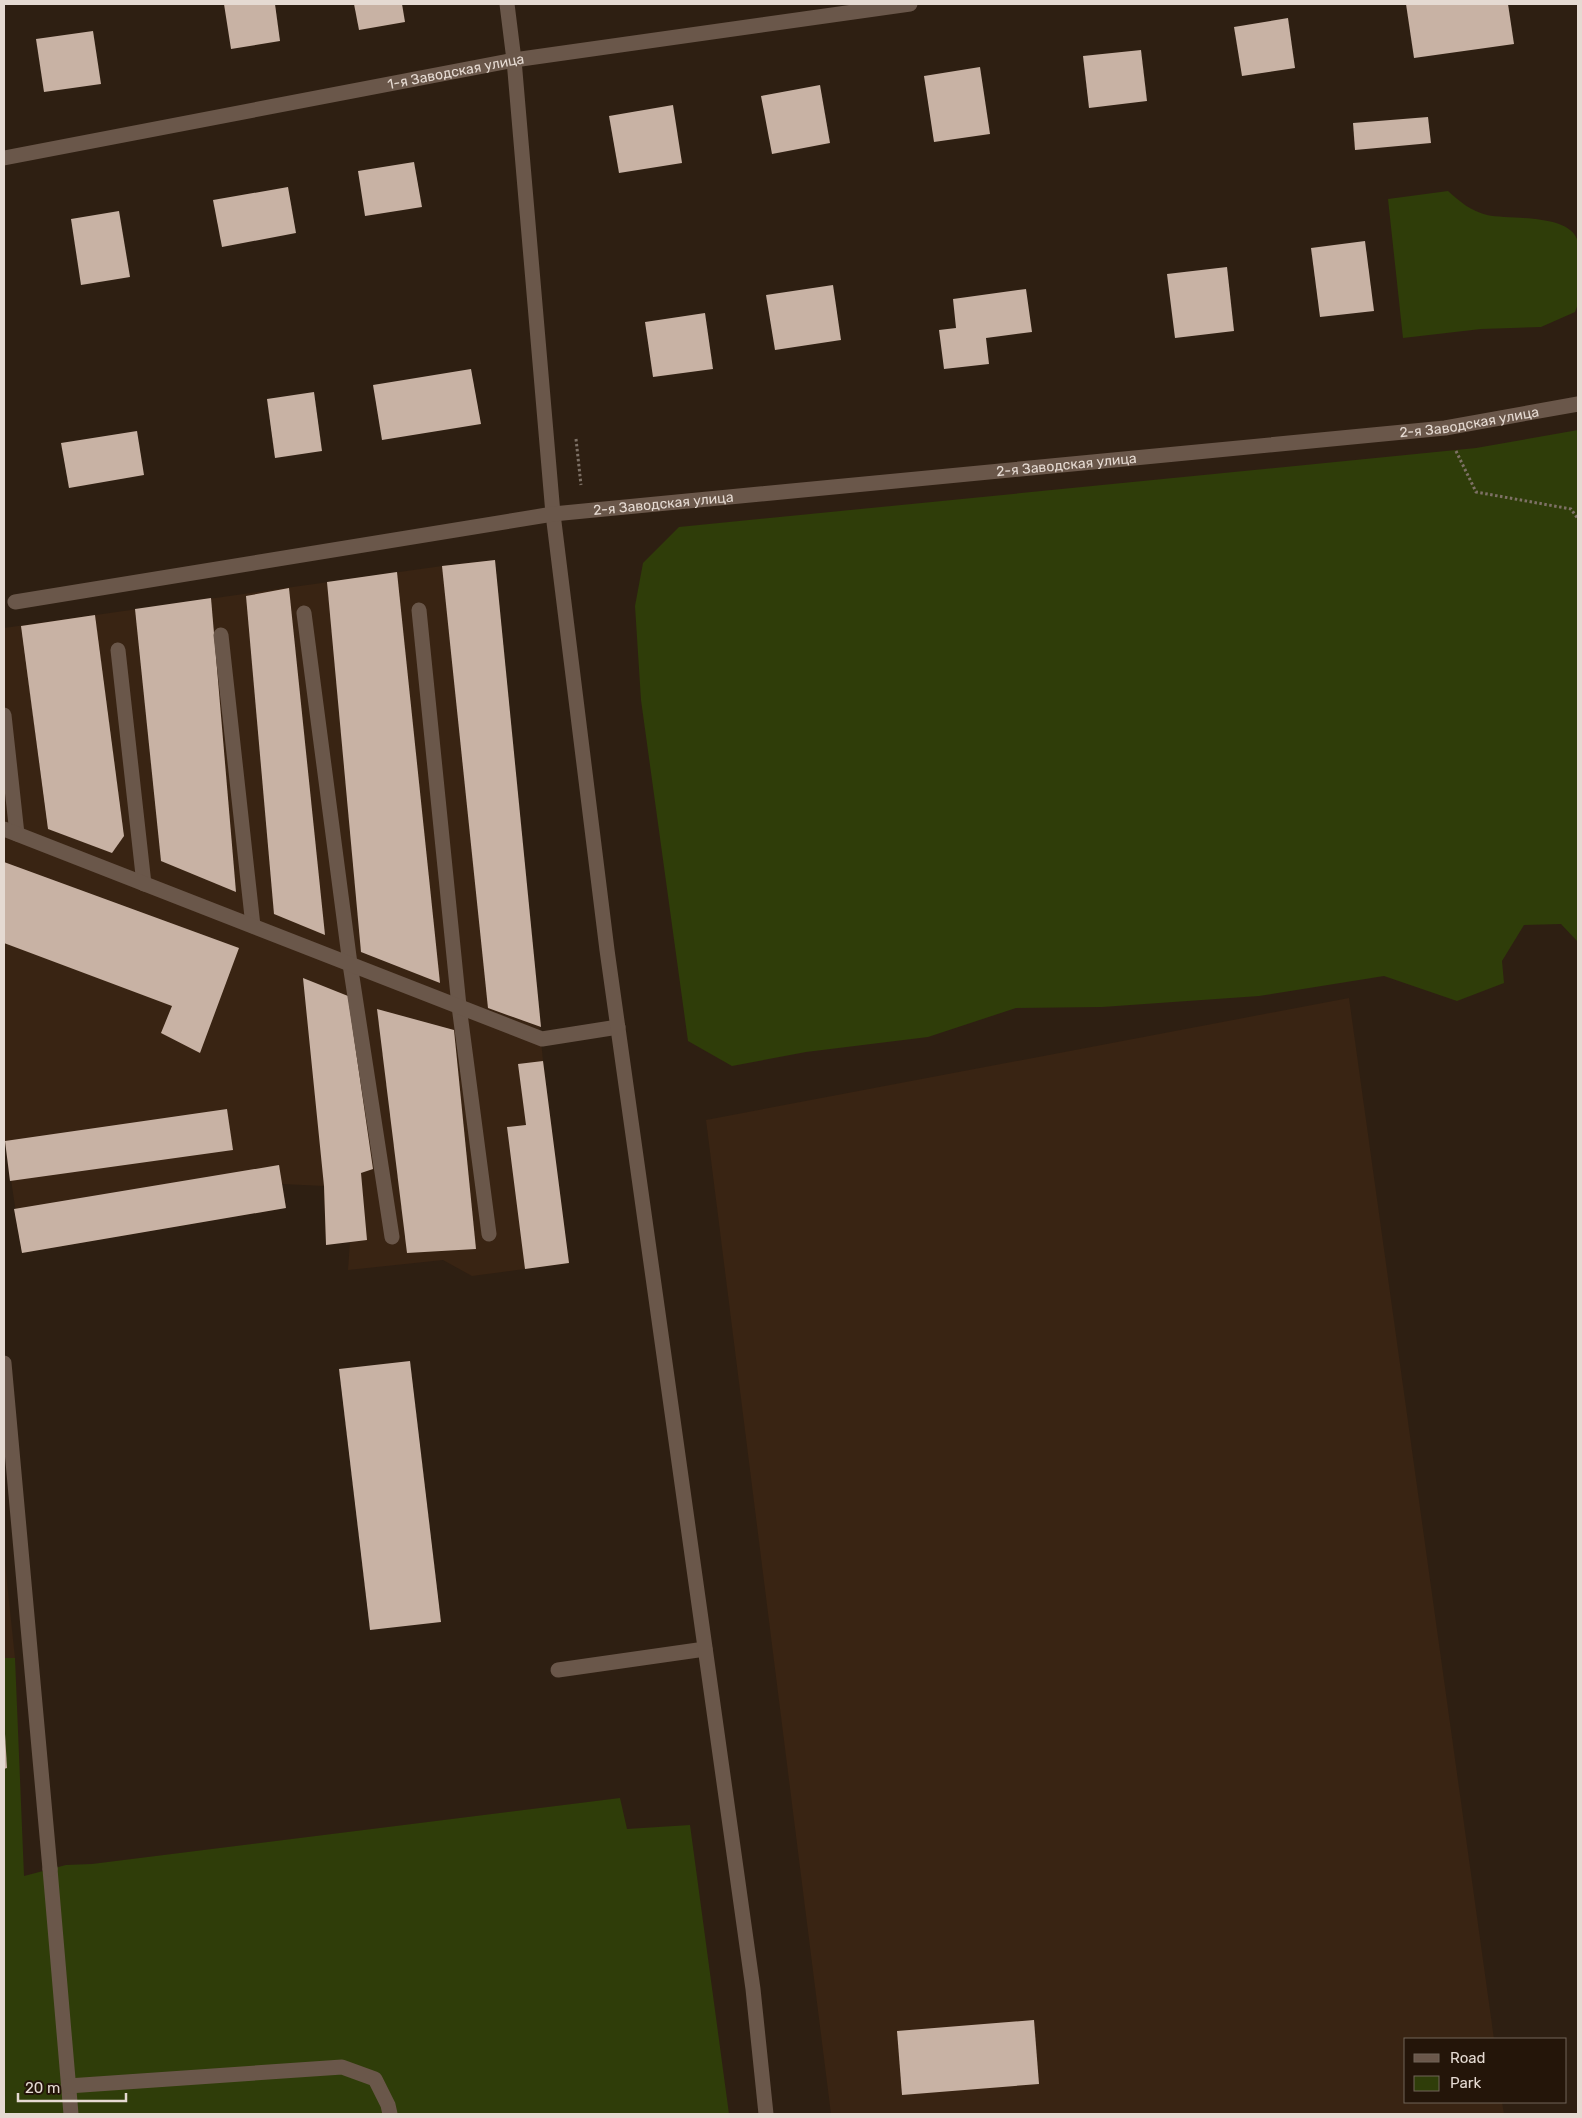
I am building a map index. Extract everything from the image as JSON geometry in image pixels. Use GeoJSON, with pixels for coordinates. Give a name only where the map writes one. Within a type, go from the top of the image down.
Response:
{"type":"FeatureCollection","features":[{"type":"Feature","properties":{"kind":"street"},"geometry":{"type":"LineString","coordinates":[[508,4],[553,514],[618,1027],[706,1649],[752,1989],[766,2114]]}},
{"type":"Feature","properties":{"kind":"street","name":"1-я Заводская улица"},"geometry":{"type":"LineString","coordinates":[[4,158],[514,60],[910,4]]}},
{"type":"Feature","properties":{"kind":"street","name":"2-я Заводская улица"},"geometry":{"type":"LineString","coordinates":[[15,602],[553,514],[1445,428],[1578,404]]}},
{"type":"Feature","properties":{"kind":"street"},"geometry":{"type":"LineString","coordinates":[[419,610],[459,1006],[489,1234]]}},
{"type":"Feature","properties":{"kind":"street"},"geometry":{"type":"LineString","coordinates":[[304,613],[350,964],[392,1237]]}},
{"type":"Feature","properties":{"kind":"street"},"geometry":{"type":"LineString","coordinates":[[221,635],[253,926]]}},
{"type":"Feature","properties":{"kind":"street"},"geometry":{"type":"LineString","coordinates":[[118,650],[144,884]]}},
{"type":"Feature","properties":{"kind":"street"},"geometry":{"type":"LineString","coordinates":[[4,715],[10,832],[542,1039],[618,1027]]}},
{"type":"Feature","properties":{"kind":"street"},"geometry":{"type":"LineString","coordinates":[[4,1363],[71,2114]]}},
{"type":"Feature","properties":{"kind":"street"},"geometry":{"type":"LineString","coordinates":[[558,1670],[706,1649]]}},
{"type":"Feature","properties":{"kind":"street"},"geometry":{"type":"LineString","coordinates":[[68,2086],[342,2067],[375,2078],[388,2105],[390,2114]]}},
{"type":"Feature","properties":{"kind":"path"},"geometry":{"type":"LineString","coordinates":[[1445,428],[1476,492],[1571,509],[1578,519]]}},
{"type":"Feature","properties":{"kind":"shaded area"},"geometry":{"type":"Polygon","coordinates":[[[495,560],[543,1061],[569,1263],[472,1276],[443,1260],[348,1270],[350,1241],[326,1245],[324,1186],[282,1184],[286,1208],[22,1253],[4,1133],[4,628],[495,560]]]}},
{"type":"Feature","properties":{"kind":"shaded area"},"geometry":{"type":"Polygon","coordinates":[[[1349,998],[1494,2038],[1404,2038],[1404,2103],[1502,2103],[1504,2114],[831,2114],[706,1120],[1349,998]]]}},
{"type":"Feature","properties":{"kind":"shaded area"},"geometry":{"type":"Polygon","coordinates":[[[4,1554],[5,1563],[15,1658],[4,1658],[4,1554]]]}},
{"type":"Feature","properties":{"kind":"green space"},"geometry":{"type":"Polygon","coordinates":[[[1448,191],[1466,206],[1481,213],[1552,222],[1564,226],[1573,233],[1578,242],[1579,255],[1578,304],[1575,312],[1541,327],[1481,329],[1403,338],[1388,199],[1448,191]]]}},
{"type":"Feature","properties":{"kind":"green space"},"geometry":{"type":"Polygon","coordinates":[[[1578,430],[1578,942],[1561,924],[1524,925],[1502,961],[1504,983],[1457,1001],[1384,976],[1259,996],[1102,1007],[1016,1008],[928,1037],[806,1052],[732,1066],[688,1041],[641,700],[635,606],[643,563],[679,527],[1476,448],[1578,430]]]}},
{"type":"Feature","properties":{"kind":"green space"},"geometry":{"type":"Polygon","coordinates":[[[4,1658],[15,1658],[24,1876],[66,1865],[92,1864],[620,1798],[627,1829],[690,1825],[729,2114],[4,2114],[4,1658]]]}},
{"type":"Feature","properties":{"kind":"building"},"geometry":{"type":"Polygon","coordinates":[[[224,4],[275,4],[280,41],[231,49],[224,4]]]}},
{"type":"Feature","properties":{"kind":"building"},"geometry":{"type":"Polygon","coordinates":[[[354,4],[402,4],[405,22],[359,30],[354,4]]]}},
{"type":"Feature","properties":{"kind":"building"},"geometry":{"type":"Polygon","coordinates":[[[1406,4],[1508,4],[1514,44],[1414,58],[1406,4]]]}},
{"type":"Feature","properties":{"kind":"building"},"geometry":{"type":"Polygon","coordinates":[[[1288,18],[1295,68],[1242,76],[1234,27],[1288,18]]]}},
{"type":"Feature","properties":{"kind":"building"},"geometry":{"type":"Polygon","coordinates":[[[93,31],[101,84],[44,92],[36,39],[93,31]]]}},
{"type":"Feature","properties":{"kind":"building"},"geometry":{"type":"Polygon","coordinates":[[[1141,50],[1147,101],[1089,108],[1083,56],[1141,50]]]}},
{"type":"Feature","properties":{"kind":"building"},"geometry":{"type":"Polygon","coordinates":[[[980,67],[990,134],[934,142],[924,76],[980,67]]]}},
{"type":"Feature","properties":{"kind":"building"},"geometry":{"type":"Polygon","coordinates":[[[820,85],[830,143],[772,154],[761,96],[820,85]]]}},
{"type":"Feature","properties":{"kind":"building"},"geometry":{"type":"Polygon","coordinates":[[[673,105],[682,163],[619,173],[609,116],[673,105]]]}},
{"type":"Feature","properties":{"kind":"building"},"geometry":{"type":"Polygon","coordinates":[[[1428,117],[1431,143],[1355,150],[1353,123],[1428,117]]]}},
{"type":"Feature","properties":{"kind":"building"},"geometry":{"type":"Polygon","coordinates":[[[414,162],[422,207],[365,216],[358,171],[414,162]]]}},
{"type":"Feature","properties":{"kind":"building"},"geometry":{"type":"Polygon","coordinates":[[[288,187],[296,233],[222,247],[213,200],[288,187]]]}},
{"type":"Feature","properties":{"kind":"building"},"geometry":{"type":"Polygon","coordinates":[[[119,211],[130,277],[81,285],[71,219],[119,211]]]}},
{"type":"Feature","properties":{"kind":"building"},"geometry":{"type":"Polygon","coordinates":[[[1365,241],[1374,311],[1320,317],[1311,248],[1365,241]]]}},
{"type":"Feature","properties":{"kind":"building"},"geometry":{"type":"Polygon","coordinates":[[[1227,267],[1234,331],[1175,338],[1167,274],[1227,267]]]}},
{"type":"Feature","properties":{"kind":"building"},"geometry":{"type":"Polygon","coordinates":[[[833,285],[841,340],[775,350],[766,295],[833,285]]]}},
{"type":"Feature","properties":{"kind":"building"},"geometry":{"type":"Polygon","coordinates":[[[1026,289],[1032,332],[986,338],[989,364],[944,369],[939,330],[956,328],[953,299],[1026,289]]]}},
{"type":"Feature","properties":{"kind":"building"},"geometry":{"type":"Polygon","coordinates":[[[705,313],[713,369],[653,377],[645,322],[705,313]]]}},
{"type":"Feature","properties":{"kind":"building"},"geometry":{"type":"Polygon","coordinates":[[[471,369],[481,424],[382,440],[373,385],[471,369]]]}},
{"type":"Feature","properties":{"kind":"building"},"geometry":{"type":"Polygon","coordinates":[[[314,392],[322,451],[275,458],[267,399],[314,392]]]}},
{"type":"Feature","properties":{"kind":"building"},"geometry":{"type":"Polygon","coordinates":[[[137,431],[144,475],[69,488],[61,443],[137,431]]]}},
{"type":"Feature","properties":{"kind":"building"},"geometry":{"type":"Polygon","coordinates":[[[495,560],[541,1027],[488,1008],[442,566],[495,560]]]}},
{"type":"Feature","properties":{"kind":"building"},"geometry":{"type":"Polygon","coordinates":[[[397,572],[440,983],[361,952],[327,582],[397,572]]]}},
{"type":"Feature","properties":{"kind":"building"},"geometry":{"type":"Polygon","coordinates":[[[289,588],[325,935],[274,914],[246,596],[289,588]]]}},
{"type":"Feature","properties":{"kind":"building"},"geometry":{"type":"Polygon","coordinates":[[[211,598],[236,892],[161,861],[135,609],[211,598]]]}},
{"type":"Feature","properties":{"kind":"building"},"geometry":{"type":"Polygon","coordinates":[[[95,615],[124,836],[112,853],[48,829],[21,626],[95,615]]]}},
{"type":"Feature","properties":{"kind":"building"},"geometry":{"type":"Polygon","coordinates":[[[4,862],[239,948],[200,1053],[161,1033],[172,1006],[4,943],[4,862]]]}},
{"type":"Feature","properties":{"kind":"building"},"geometry":{"type":"Polygon","coordinates":[[[303,978],[348,996],[373,1169],[361,1173],[367,1240],[326,1245],[324,1186],[303,978]]]}},
{"type":"Feature","properties":{"kind":"building"},"geometry":{"type":"Polygon","coordinates":[[[377,1009],[454,1030],[476,1249],[407,1253],[377,1009]]]}},
{"type":"Feature","properties":{"kind":"building"},"geometry":{"type":"Polygon","coordinates":[[[543,1061],[569,1263],[525,1269],[507,1127],[526,1125],[518,1064],[543,1061]]]}},
{"type":"Feature","properties":{"kind":"building"},"geometry":{"type":"Polygon","coordinates":[[[227,1109],[233,1150],[10,1181],[5,1141],[227,1109]]]}},
{"type":"Feature","properties":{"kind":"building"},"geometry":{"type":"Polygon","coordinates":[[[279,1165],[286,1208],[22,1253],[14,1209],[279,1165]]]}},
{"type":"Feature","properties":{"kind":"building"},"geometry":{"type":"Polygon","coordinates":[[[410,1361],[441,1622],[370,1630],[339,1369],[410,1361]]]}},
{"type":"Feature","properties":{"kind":"building"},"geometry":{"type":"Polygon","coordinates":[[[4,1734],[7,1768],[4,1769],[4,1734]]]}},
{"type":"Feature","properties":{"kind":"building"},"geometry":{"type":"Polygon","coordinates":[[[1034,2020],[1039,2084],[902,2095],[897,2031],[1034,2020]]]}}]}
